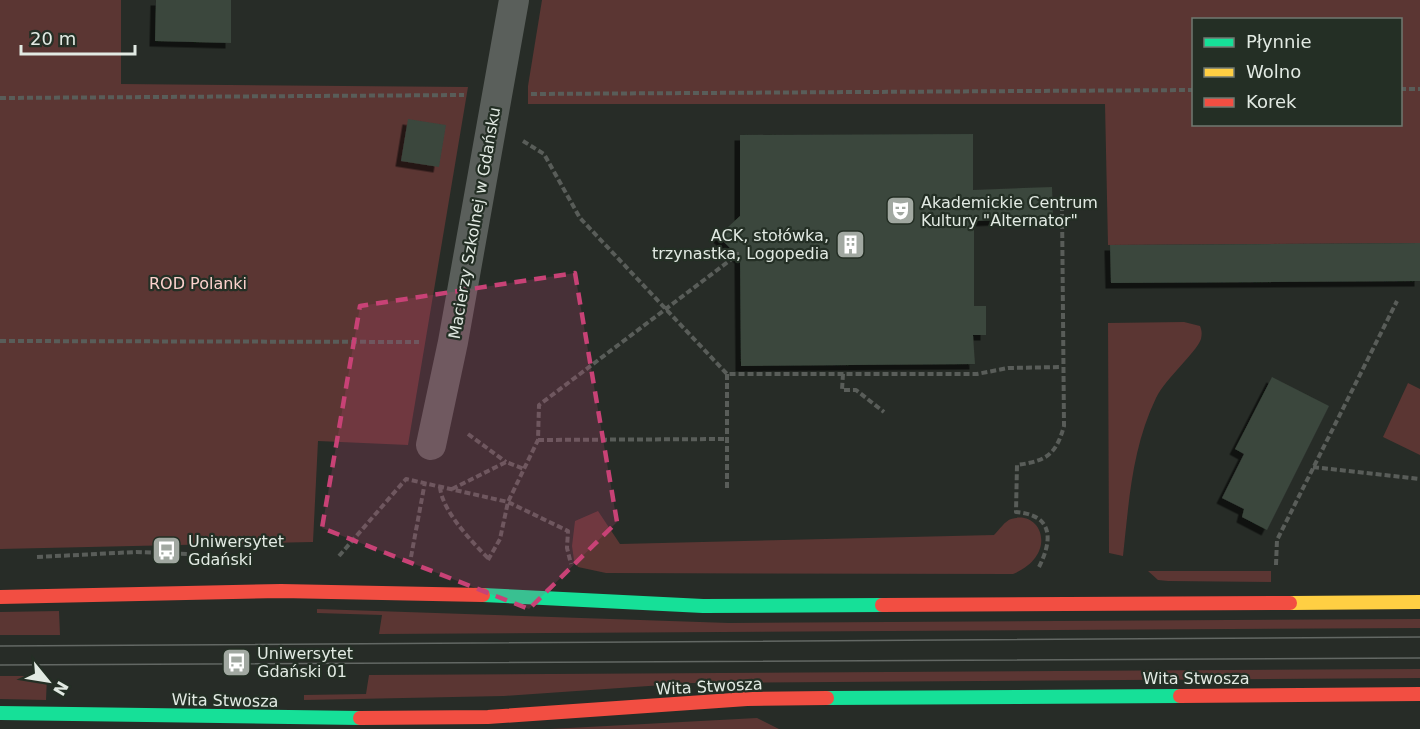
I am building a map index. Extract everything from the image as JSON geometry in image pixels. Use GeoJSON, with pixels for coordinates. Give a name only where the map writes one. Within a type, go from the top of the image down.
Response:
{"type":"FeatureCollection","features":[{"type":"Feature","properties":{"kind":"street","name":"Macierzy Szkolnej w Gdańsku"},"geometry":{"type":"LineString","coordinates":[[431,445],[453,342],[514,0]]}},
{"type":"Feature","properties":{"kind":"street"},"geometry":{"type":"LineString","coordinates":[[0,597],[281,591],[527,596],[703,606],[1420,602]]}},
{"type":"Feature","properties":{"kind":"street","name":"Wita Stwosza"},"geometry":{"type":"LineString","coordinates":[[0,713],[312,719],[488,717],[747,699],[1420,694]]}},
{"type":"Feature","properties":{"kind":"path"},"geometry":{"type":"LineString","coordinates":[[1402,89],[1420,89]]}},
{"type":"Feature","properties":{"kind":"path"},"geometry":{"type":"LineString","coordinates":[[0,98],[1192,90]]}},
{"type":"Feature","properties":{"kind":"path"},"geometry":{"type":"LineString","coordinates":[[491,130],[528,142],[544,154],[580,218],[727,375],[727,488]]}},
{"type":"Feature","properties":{"kind":"path"},"geometry":{"type":"LineString","coordinates":[[1016,512],[1017,465],[1035,462],[1053,453],[1064,426],[1062,204],[1079,204]]}},
{"type":"Feature","properties":{"kind":"path"},"geometry":{"type":"LineString","coordinates":[[508,502],[538,440],[539,405],[737,252]]}},
{"type":"Feature","properties":{"kind":"path"},"geometry":{"type":"LineString","coordinates":[[1276,565],[1277,540],[1397,301]]}},
{"type":"Feature","properties":{"kind":"path"},"geometry":{"type":"LineString","coordinates":[[0,341],[453,342]]}},
{"type":"Feature","properties":{"kind":"path"},"geometry":{"type":"LineString","coordinates":[[727,375],[977,374],[1008,368],[1062,367]]}},
{"type":"Feature","properties":{"kind":"path"},"geometry":{"type":"LineString","coordinates":[[843,374],[842,390],[856,390],[884,412]]}},
{"type":"Feature","properties":{"kind":"path"},"geometry":{"type":"LineString","coordinates":[[538,440],[727,439]]}},
{"type":"Feature","properties":{"kind":"path"},"geometry":{"type":"LineString","coordinates":[[452,489],[506,462],[524,469]]}},
{"type":"Feature","properties":{"kind":"path"},"geometry":{"type":"LineString","coordinates":[[1313,467],[1420,479]]}},
{"type":"Feature","properties":{"kind":"path"},"geometry":{"type":"LineString","coordinates":[[336,560],[406,479],[508,502],[568,531]]}},
{"type":"Feature","properties":{"kind":"path"},"geometry":{"type":"LineString","coordinates":[[440,487],[441,497],[470,541],[489,559]]}},
{"type":"Feature","properties":{"kind":"path"},"geometry":{"type":"LineString","coordinates":[[410,560],[422,499]]}},
{"type":"Feature","properties":{"kind":"path"},"geometry":{"type":"LineString","coordinates":[[34,557],[136,552]]}},
{"type":"Feature","properties":{"kind":"highlighted area"},"geometry":{"type":"Polygon","coordinates":[[[575,273],[617,522],[529,609],[322,528],[360,306],[575,273]]]}},
{"type":"Feature","properties":{"kind":"green space","name":"ROD Polanki"},"geometry":{"type":"Polygon","coordinates":[[[0,0],[121,0],[121,84],[468,87],[408,445],[318,441],[313,542],[0,549],[0,0]]]}},
{"type":"Feature","properties":{"kind":"green space"},"geometry":{"type":"Polygon","coordinates":[[[542,0],[1420,0],[1420,243],[1108,245],[1105,104],[528,104],[528,86],[542,0]]]}},
{"type":"Feature","properties":{"kind":"green space"},"geometry":{"type":"Polygon","coordinates":[[[1184,322],[1200,326],[1201,339],[1156,398],[1137,455],[1123,556],[1109,553],[1108,323],[1184,322]]]}},
{"type":"Feature","properties":{"kind":"green space"},"geometry":{"type":"Polygon","coordinates":[[[1408,383],[1420,389],[1420,455],[1383,437],[1408,383]]]}},
{"type":"Feature","properties":{"kind":"green space"},"geometry":{"type":"Polygon","coordinates":[[[598,511],[620,544],[994,535],[1009,520],[1022,518],[1031,521],[1037,527],[1041,536],[1041,546],[1027,566],[1013,574],[606,573],[578,567],[574,560],[572,546],[575,521],[598,511]]]}},
{"type":"Feature","properties":{"kind":"green space"},"geometry":{"type":"Polygon","coordinates":[[[1148,571],[1271,571],[1271,582],[1168,581],[1158,580],[1148,571]]]}},
{"type":"Feature","properties":{"kind":"green space"},"geometry":{"type":"Polygon","coordinates":[[[317,609],[729,623],[1420,619],[1420,628],[379,634],[382,615],[317,613],[317,609]]]}},
{"type":"Feature","properties":{"kind":"green space"},"geometry":{"type":"Polygon","coordinates":[[[59,611],[60,635],[0,635],[0,612],[59,611]]]}},
{"type":"Feature","properties":{"kind":"green space"},"geometry":{"type":"Polygon","coordinates":[[[1420,669],[1420,678],[692,683],[504,696],[304,700],[304,695],[366,694],[369,675],[1420,669]]]}},
{"type":"Feature","properties":{"kind":"green space"},"geometry":{"type":"Polygon","coordinates":[[[0,676],[47,676],[46,700],[0,699],[0,676]]]}},
{"type":"Feature","properties":{"kind":"green space"},"geometry":{"type":"Polygon","coordinates":[[[757,718],[779,729],[550,729],[757,718]]]}},
{"type":"Feature","properties":{"kind":"building"},"geometry":{"type":"Polygon","coordinates":[[[156,0],[231,0],[231,43],[155,41],[156,0]]]}},
{"type":"Feature","properties":{"kind":"building"},"geometry":{"type":"Polygon","coordinates":[[[408,119],[446,125],[439,167],[401,161],[408,119]]]}},
{"type":"Feature","properties":{"kind":"building","name":"ACK, stołówka, trzynastka, Logopedia"},"geometry":{"type":"Polygon","coordinates":[[[973,134],[973,190],[1052,187],[1053,218],[974,221],[974,306],[986,306],[986,335],[973,335],[975,364],[741,366],[740,258],[718,236],[740,216],[740,135],[973,134]]]}},
{"type":"Feature","properties":{"kind":"building"},"geometry":{"type":"Polygon","coordinates":[[[1420,243],[1420,281],[1111,283],[1110,245],[1420,243]]]}},
{"type":"Feature","properties":{"kind":"building"},"geometry":{"type":"Polygon","coordinates":[[[1272,377],[1329,406],[1267,530],[1242,517],[1244,509],[1222,498],[1244,454],[1235,449],[1272,377]]]}},
{"type":"Feature","properties":{"kind":"tram line"},"geometry":{"type":"LineString","coordinates":[[0,646],[1420,637]]}},
{"type":"Feature","properties":{"kind":"tram line"},"geometry":{"type":"LineString","coordinates":[[0,665],[1420,658]]}},
{"type":"Feature","properties":{"kind":"traffic: fast"},"geometry":{"type":"LineString","coordinates":[[483,595],[703,606],[882,605]]}},
{"type":"Feature","properties":{"kind":"traffic: fast"},"geometry":{"type":"LineString","coordinates":[[827,698],[1180,696]]}},
{"type":"Feature","properties":{"kind":"traffic: fast"},"geometry":{"type":"LineString","coordinates":[[0,713],[360,718]]}},
{"type":"Feature","properties":{"kind":"traffic: slow"},"geometry":{"type":"LineString","coordinates":[[1290,603],[1420,602]]}},
{"type":"Feature","properties":{"kind":"traffic: jam"},"geometry":{"type":"LineString","coordinates":[[0,597],[281,591],[483,595]]}},
{"type":"Feature","properties":{"kind":"traffic: jam"},"geometry":{"type":"LineString","coordinates":[[882,605],[1290,603]]}},
{"type":"Feature","properties":{"kind":"traffic: jam"},"geometry":{"type":"LineString","coordinates":[[1180,696],[1420,694]]}},
{"type":"Feature","properties":{"kind":"traffic: jam"},"geometry":{"type":"LineString","coordinates":[[360,718],[488,717],[747,699],[827,698]]}},
{"type":"Feature","properties":{"kind":"place","name":"Akademickie Centrum Kultury \"Alternator\""},"geometry":{"type":"Point","coordinates":[900,211]}},
{"type":"Feature","properties":{"kind":"place","name":"ACK, stołówka, trzynastka, Logopedia"},"geometry":{"type":"Point","coordinates":[850,244]}},
{"type":"Feature","properties":{"kind":"place","name":"Uniwersytet Gdański"},"geometry":{"type":"Point","coordinates":[167,550]}},
{"type":"Feature","properties":{"kind":"place","name":"Uniwersytet Gdański 01"},"geometry":{"type":"Point","coordinates":[236,662]}}]}
